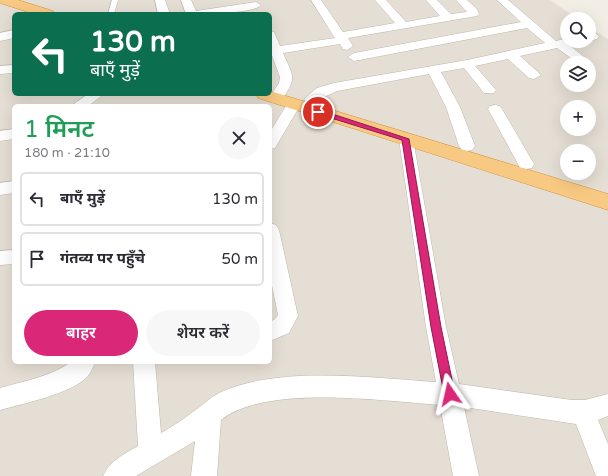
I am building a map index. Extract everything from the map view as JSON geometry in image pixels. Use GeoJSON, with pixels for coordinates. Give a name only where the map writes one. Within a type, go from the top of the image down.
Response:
{"type":"FeatureCollection","features":[{"type":"Feature","properties":{"kind":"highway"},"geometry":{"type":"LineString","coordinates":[[4,0],[42,12]]}},
{"type":"Feature","properties":{"kind":"highway"},"geometry":{"type":"LineString","coordinates":[[0,8],[14,12]]}},
{"type":"Feature","properties":{"kind":"highway"},"geometry":{"type":"LineString","coordinates":[[273,92],[406,139],[608,202]]}},
{"type":"Feature","properties":{"kind":"highway"},"geometry":{"type":"LineString","coordinates":[[303,102],[467,146],[608,189]]}},
{"type":"Feature","properties":{"kind":"street"},"geometry":{"type":"LineString","coordinates":[[160,0],[163,12]]}},
{"type":"Feature","properties":{"kind":"street"},"geometry":{"type":"LineString","coordinates":[[316,0],[342,38],[368,82]]}},
{"type":"Feature","properties":{"kind":"street"},"geometry":{"type":"LineString","coordinates":[[380,0],[404,26]]}},
{"type":"Feature","properties":{"kind":"street"},"geometry":{"type":"LineString","coordinates":[[431,0],[449,19]]}},
{"type":"Feature","properties":{"kind":"street"},"geometry":{"type":"LineString","coordinates":[[277,50],[474,14],[461,0]]}},
{"type":"Feature","properties":{"kind":"street"},"geometry":{"type":"LineString","coordinates":[[502,0],[530,24],[560,42]]}},
{"type":"Feature","properties":{"kind":"street"},"geometry":{"type":"LineString","coordinates":[[188,6],[208,1]]}},
{"type":"Feature","properties":{"kind":"street"},"geometry":{"type":"LineString","coordinates":[[211,12],[256,6]]}},
{"type":"Feature","properties":{"kind":"street"},"geometry":{"type":"LineString","coordinates":[[354,57],[530,24]]}},
{"type":"Feature","properties":{"kind":"street"},"geometry":{"type":"LineString","coordinates":[[0,37],[12,34]]}},
{"type":"Feature","properties":{"kind":"street"},"geometry":{"type":"LineString","coordinates":[[272,39],[287,77],[273,92]]}},
{"type":"Feature","properties":{"kind":"street"},"geometry":{"type":"LineString","coordinates":[[272,141],[303,102],[327,89],[467,64],[560,43]]}},
{"type":"Feature","properties":{"kind":"street"},"geometry":{"type":"LineString","coordinates":[[568,48],[577,56]]}},
{"type":"Feature","properties":{"kind":"street"},"geometry":{"type":"LineString","coordinates":[[511,55],[534,75]]}},
{"type":"Feature","properties":{"kind":"street"},"geometry":{"type":"LineString","coordinates":[[467,64],[489,90]]}},
{"type":"Feature","properties":{"kind":"street"},"geometry":{"type":"LineString","coordinates":[[0,70],[12,69]]}},
{"type":"Feature","properties":{"kind":"street"},"geometry":{"type":"LineString","coordinates":[[433,70],[446,90],[457,113],[467,146]]}},
{"type":"Feature","properties":{"kind":"street"},"geometry":{"type":"LineString","coordinates":[[81,104],[94,96]]}},
{"type":"Feature","properties":{"kind":"street"},"geometry":{"type":"LineString","coordinates":[[495,109],[526,164]]}},
{"type":"Feature","properties":{"kind":"street"},"geometry":{"type":"LineString","coordinates":[[0,136],[12,134]]}},
{"type":"Feature","properties":{"kind":"street"},"geometry":{"type":"LineString","coordinates":[[406,139],[436,327],[466,476]]}},
{"type":"Feature","properties":{"kind":"street"},"geometry":{"type":"LineString","coordinates":[[0,188],[12,187]]}},
{"type":"Feature","properties":{"kind":"street"},"geometry":{"type":"LineString","coordinates":[[272,240],[288,316],[282,326],[272,331]]}},
{"type":"Feature","properties":{"kind":"street"},"geometry":{"type":"LineString","coordinates":[[0,258],[12,257]]}},
{"type":"Feature","properties":{"kind":"street"},"geometry":{"type":"LineString","coordinates":[[0,398],[65,378],[79,370],[83,364]]}},
{"type":"Feature","properties":{"kind":"street"},"geometry":{"type":"LineString","coordinates":[[144,364],[151,453]]}},
{"type":"Feature","properties":{"kind":"street"},"geometry":{"type":"LineString","coordinates":[[116,476],[132,464],[187,432],[225,402],[233,399],[294,387],[319,386],[450,394],[565,411],[583,412],[608,405]]}},
{"type":"Feature","properties":{"kind":"street"},"geometry":{"type":"LineString","coordinates":[[583,412],[608,475]]}},
{"type":"Feature","properties":{"kind":"street"},"geometry":{"type":"LineString","coordinates":[[204,476],[210,413]]}},
{"type":"Feature","properties":{"kind":"lane"},"geometry":{"type":"LineString","coordinates":[[112,12],[115,0]]}},
{"type":"Feature","properties":{"kind":"shaded area"},"geometry":{"type":"Polygon","coordinates":[[[0,0],[550,0],[568,12],[560,12],[560,48],[596,48],[596,31],[608,39],[608,476],[0,476],[0,0]]]}},
{"type":"Feature","properties":{"kind":"route"},"geometry":{"type":"LineString","coordinates":[[318,112],[406,139],[436,327],[450,394]]}}]}
